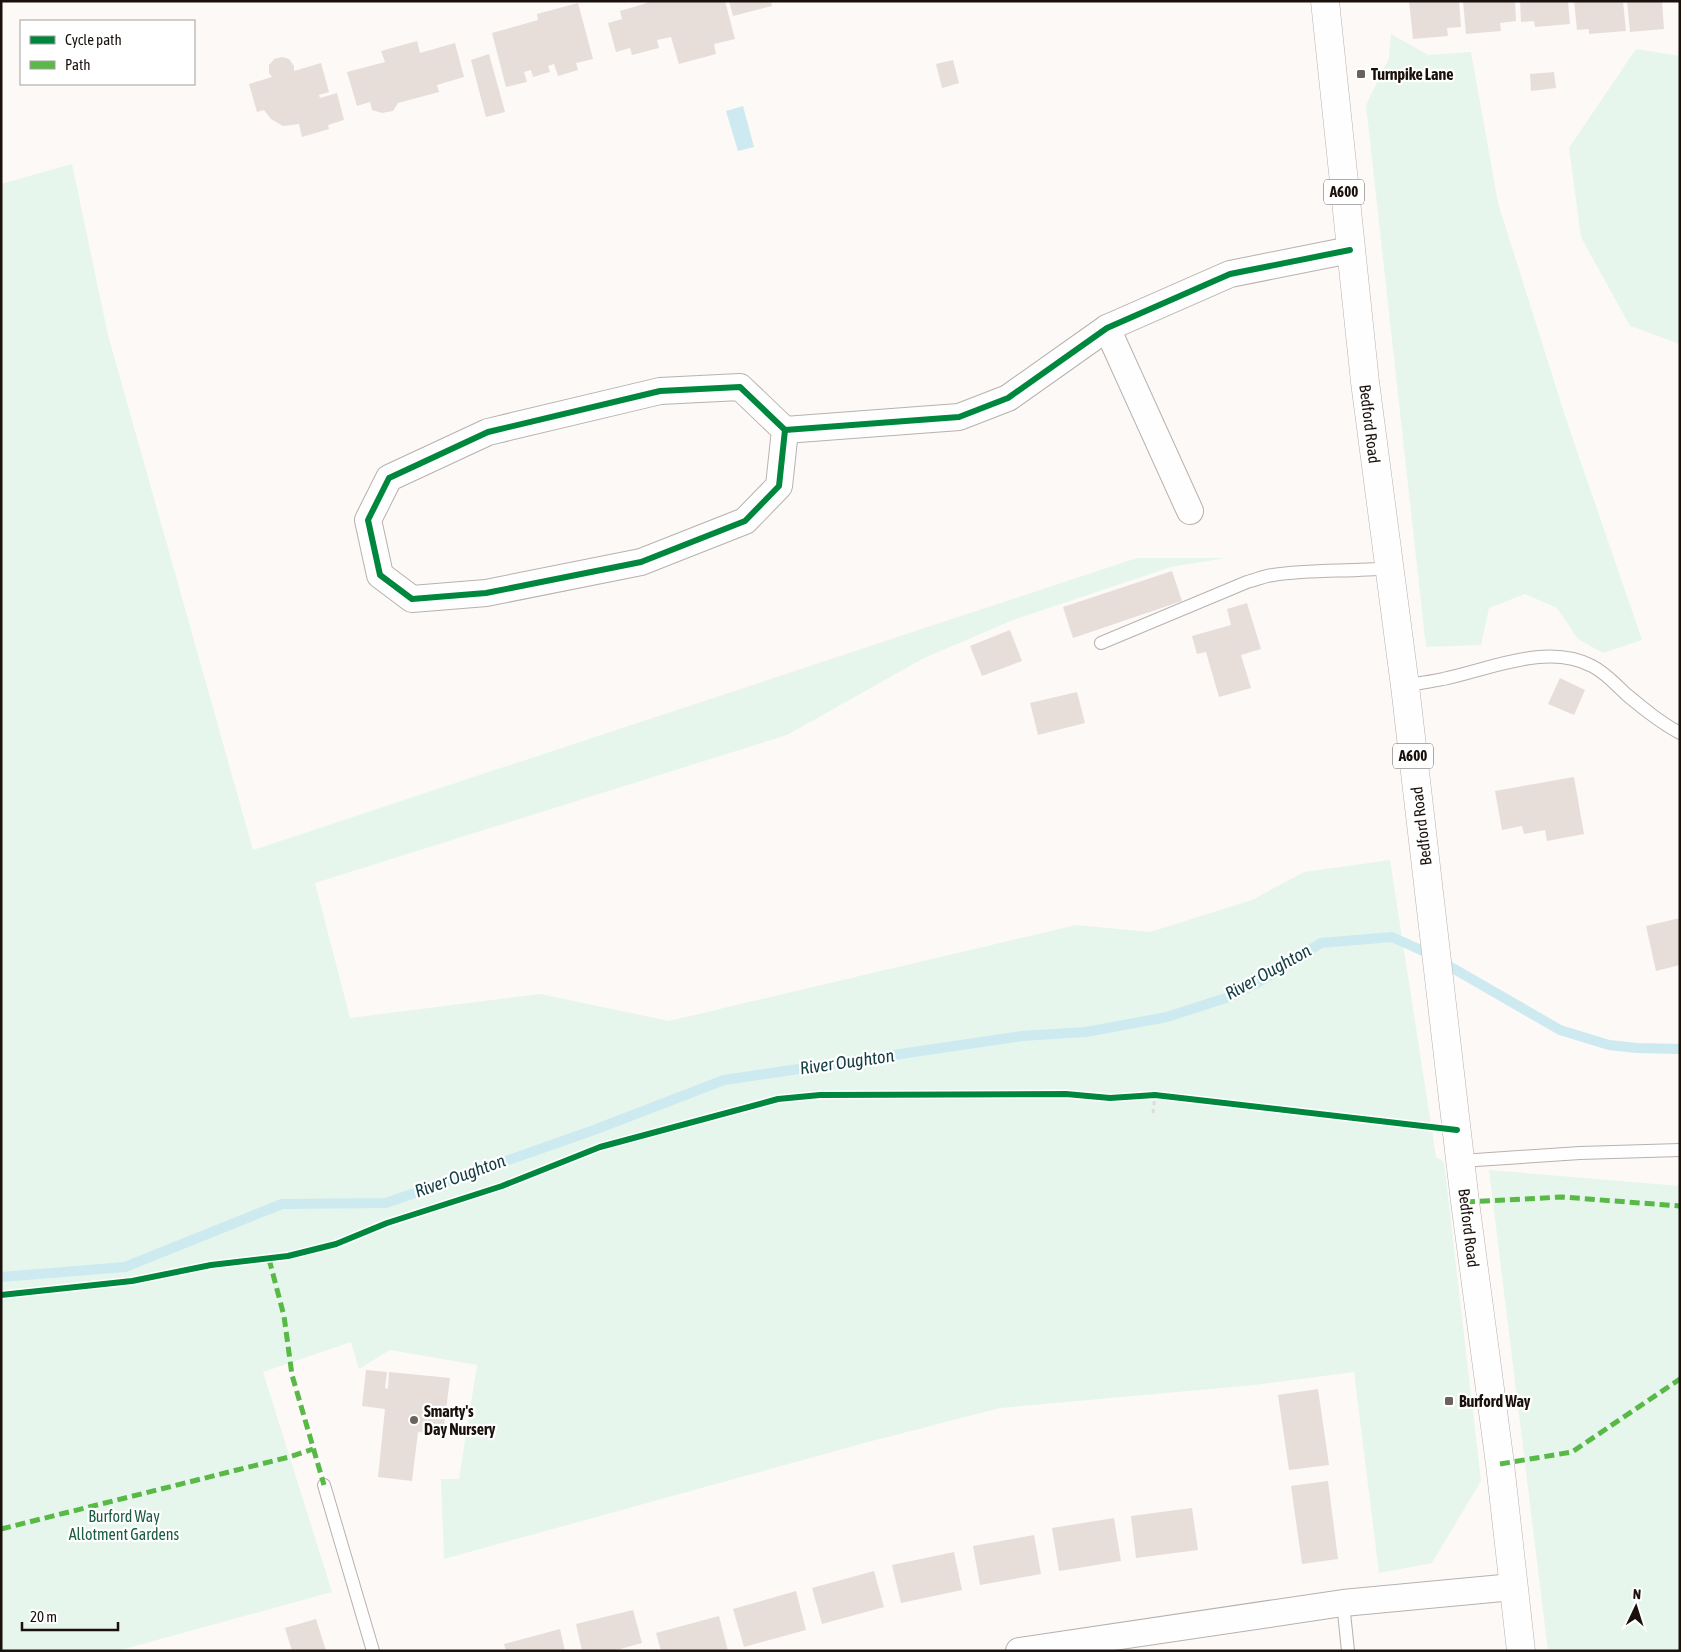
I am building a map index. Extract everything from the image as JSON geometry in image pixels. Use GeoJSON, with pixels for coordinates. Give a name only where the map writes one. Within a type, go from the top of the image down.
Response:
{"type":"FeatureCollection","features":[{"type":"Feature","properties":{"kind":"main road","name":"Bedford Road"},"geometry":{"type":"LineString","coordinates":[[1325,1],[1365,382],[1405,686],[1521,1651]]}},
{"type":"Feature","properties":{"kind":"street"},"geometry":{"type":"LineString","coordinates":[[785,430],[780,486],[745,521],[641,562],[486,593],[412,599],[380,575],[368,520],[389,478],[488,432],[660,391],[740,388],[785,430],[959,417],[1008,398],[1107,328],[1230,274],[1350,250]]}},
{"type":"Feature","properties":{"kind":"street"},"geometry":{"type":"LineString","coordinates":[[1107,328],[1190,511]]}},
{"type":"Feature","properties":{"kind":"street"},"geometry":{"type":"LineString","coordinates":[[1018,1651],[1343,1603],[1513,1587]]}},
{"type":"Feature","properties":{"kind":"lane"},"geometry":{"type":"LineString","coordinates":[[1101,643],[1247,582],[1271,575],[1321,570],[1357,571],[1389,568]]}},
{"type":"Feature","properties":{"kind":"lane"},"geometry":{"type":"LineString","coordinates":[[1405,686],[1534,658],[1558,657],[1576,660],[1591,665],[1608,676],[1650,714],[1680,733]]}},
{"type":"Feature","properties":{"kind":"lane"},"geometry":{"type":"LineString","coordinates":[[1461,1160],[1580,1153],[1680,1150]]}},
{"type":"Feature","properties":{"kind":"lane"},"geometry":{"type":"LineString","coordinates":[[324,1485],[373,1651]]}},
{"type":"Feature","properties":{"kind":"lane"},"geometry":{"type":"LineString","coordinates":[[1343,1603],[1348,1651]]}},
{"type":"Feature","properties":{"kind":"path"},"geometry":{"type":"LineString","coordinates":[[1152,1113],[1155,1095]]}},
{"type":"Feature","properties":{"kind":"green space"},"geometry":{"type":"Polygon","coordinates":[[[1391,34],[1428,55],[1471,52],[1498,203],[1566,419],[1642,640],[1603,653],[1578,639],[1557,608],[1525,594],[1489,608],[1481,645],[1426,647],[1366,105],[1389,58],[1391,34]]]}},
{"type":"Feature","properties":{"kind":"green space"},"geometry":{"type":"Polygon","coordinates":[[[1636,49],[1680,56],[1680,344],[1630,326],[1581,237],[1569,148],[1636,49]]]}},
{"type":"Feature","properties":{"kind":"green space","name":"Burford Way Allotment Gardens"},"geometry":{"type":"Polygon","coordinates":[[[72,164],[108,335],[253,850],[1137,558],[1226,558],[1171,567],[1013,620],[924,658],[787,735],[315,883],[350,1018],[540,994],[669,1021],[1076,925],[1150,932],[1252,900],[1304,872],[1390,860],[1436,1157],[1444,1162],[1481,1481],[1432,1563],[1379,1573],[1354,1372],[1255,1385],[1000,1408],[868,1442],[444,1559],[441,1479],[459,1479],[477,1365],[390,1350],[359,1369],[351,1342],[263,1372],[332,1592],[117,1651],[1,1651],[1,184],[72,164]]]}},
{"type":"Feature","properties":{"kind":"green space"},"geometry":{"type":"Polygon","coordinates":[[[1489,1170],[1680,1186],[1680,1651],[1548,1651],[1489,1170]]]}},
{"type":"Feature","properties":{"kind":"water"},"geometry":{"type":"Polygon","coordinates":[[[743,106],[754,147],[738,151],[726,111],[743,106]]]}},
{"type":"Feature","properties":{"kind":"building"},"geometry":{"type":"Polygon","coordinates":[[[647,1],[725,1],[735,39],[714,44],[716,54],[679,64],[671,37],[657,40],[659,48],[632,55],[630,48],[616,52],[608,23],[622,19],[620,11],[647,3],[647,1]]]}},
{"type":"Feature","properties":{"kind":"building"},"geometry":{"type":"Polygon","coordinates":[[[729,1],[771,1],[772,6],[733,16],[729,1]]]}},
{"type":"Feature","properties":{"kind":"building"},"geometry":{"type":"Polygon","coordinates":[[[1409,1],[1459,1],[1461,27],[1447,28],[1448,36],[1413,39],[1409,1]]]}},
{"type":"Feature","properties":{"kind":"building"},"geometry":{"type":"Polygon","coordinates":[[[1463,1],[1515,1],[1516,21],[1500,23],[1501,31],[1466,34],[1463,1]]]}},
{"type":"Feature","properties":{"kind":"building"},"geometry":{"type":"Polygon","coordinates":[[[1520,1],[1568,1],[1570,24],[1535,27],[1534,21],[1521,22],[1520,1]]]}},
{"type":"Feature","properties":{"kind":"building"},"geometry":{"type":"Polygon","coordinates":[[[1574,1],[1623,1],[1626,31],[1589,34],[1589,29],[1577,30],[1574,1]]]}},
{"type":"Feature","properties":{"kind":"building"},"geometry":{"type":"Polygon","coordinates":[[[1627,1],[1662,1],[1664,29],[1630,32],[1627,1]]]}},
{"type":"Feature","properties":{"kind":"building"},"geometry":{"type":"Polygon","coordinates":[[[578,3],[593,59],[576,63],[578,70],[558,76],[554,64],[548,66],[550,72],[533,77],[531,70],[524,72],[527,82],[506,87],[492,33],[538,20],[537,14],[578,3]]]}},
{"type":"Feature","properties":{"kind":"building"},"geometry":{"type":"Polygon","coordinates":[[[417,41],[420,53],[455,43],[464,77],[437,85],[439,92],[398,103],[393,111],[382,113],[372,110],[370,102],[357,106],[347,72],[385,62],[381,51],[417,41]]]}},
{"type":"Feature","properties":{"kind":"building"},"geometry":{"type":"Polygon","coordinates":[[[489,54],[505,112],[486,117],[471,60],[489,54]]]}},
{"type":"Feature","properties":{"kind":"building"},"geometry":{"type":"Polygon","coordinates":[[[282,57],[289,59],[294,66],[294,71],[321,63],[329,92],[319,95],[320,98],[337,93],[344,120],[328,125],[329,129],[302,137],[299,124],[283,126],[271,119],[264,110],[257,112],[249,84],[272,77],[269,73],[269,65],[274,59],[282,57]]]}},
{"type":"Feature","properties":{"kind":"building"},"geometry":{"type":"Polygon","coordinates":[[[953,60],[959,83],[942,88],[936,64],[953,60]]]}},
{"type":"Feature","properties":{"kind":"building"},"geometry":{"type":"Polygon","coordinates":[[[1554,72],[1556,88],[1531,91],[1530,74],[1554,72]]]}},
{"type":"Feature","properties":{"kind":"building"},"geometry":{"type":"Polygon","coordinates":[[[1172,571],[1182,601],[1073,638],[1063,607],[1172,571]]]}},
{"type":"Feature","properties":{"kind":"building"},"geometry":{"type":"Polygon","coordinates":[[[1247,603],[1261,649],[1241,655],[1251,688],[1219,697],[1206,652],[1197,654],[1192,636],[1231,625],[1227,609],[1247,603]]]}},
{"type":"Feature","properties":{"kind":"building"},"geometry":{"type":"Polygon","coordinates":[[[1010,630],[1022,661],[982,676],[970,646],[1010,630]]]}},
{"type":"Feature","properties":{"kind":"building"},"geometry":{"type":"Polygon","coordinates":[[[1560,678],[1585,690],[1574,715],[1548,704],[1560,678]]]}},
{"type":"Feature","properties":{"kind":"building"},"geometry":{"type":"Polygon","coordinates":[[[1077,692],[1085,723],[1038,735],[1030,703],[1077,692]]]}},
{"type":"Feature","properties":{"kind":"building"},"geometry":{"type":"Polygon","coordinates":[[[1574,777],[1584,834],[1547,841],[1545,830],[1524,834],[1522,826],[1502,830],[1495,791],[1574,777]]]}},
{"type":"Feature","properties":{"kind":"building"},"geometry":{"type":"Polygon","coordinates":[[[1680,918],[1680,965],[1656,971],[1646,926],[1680,918]]]}},
{"type":"Feature","properties":{"kind":"building","name":"Smarty's Day Nursery"},"geometry":{"type":"Polygon","coordinates":[[[366,1370],[387,1372],[385,1388],[388,1389],[389,1372],[450,1378],[443,1435],[418,1432],[412,1481],[378,1477],[385,1409],[362,1406],[366,1370]]]}},
{"type":"Feature","properties":{"kind":"building"},"geometry":{"type":"Polygon","coordinates":[[[1318,1389],[1329,1465],[1289,1470],[1278,1395],[1318,1389]]]}},
{"type":"Feature","properties":{"kind":"building"},"geometry":{"type":"Polygon","coordinates":[[[1328,1481],[1338,1559],[1302,1564],[1291,1486],[1328,1481]]]}},
{"type":"Feature","properties":{"kind":"building"},"geometry":{"type":"Polygon","coordinates":[[[1192,1508],[1198,1550],[1136,1558],[1131,1516],[1192,1508]]]}},
{"type":"Feature","properties":{"kind":"building"},"geometry":{"type":"Polygon","coordinates":[[[1114,1518],[1121,1561],[1059,1571],[1052,1528],[1114,1518]]]}},
{"type":"Feature","properties":{"kind":"building"},"geometry":{"type":"Polygon","coordinates":[[[1034,1535],[1041,1574],[980,1585],[973,1546],[1034,1535]]]}},
{"type":"Feature","properties":{"kind":"building"},"geometry":{"type":"Polygon","coordinates":[[[954,1552],[962,1590],[901,1603],[892,1565],[954,1552]]]}},
{"type":"Feature","properties":{"kind":"building"},"geometry":{"type":"Polygon","coordinates":[[[874,1571],[884,1607],[822,1624],[812,1588],[874,1571]]]}},
{"type":"Feature","properties":{"kind":"building"},"geometry":{"type":"Polygon","coordinates":[[[796,1591],[806,1630],[744,1647],[733,1609],[796,1591]]]}},
{"type":"Feature","properties":{"kind":"building"},"geometry":{"type":"Polygon","coordinates":[[[633,1610],[642,1643],[613,1651],[582,1651],[576,1624],[633,1610]]]}},
{"type":"Feature","properties":{"kind":"building"},"geometry":{"type":"Polygon","coordinates":[[[719,1616],[728,1651],[661,1651],[656,1633],[719,1616]]]}},
{"type":"Feature","properties":{"kind":"building"},"geometry":{"type":"Polygon","coordinates":[[[316,1619],[326,1651],[292,1651],[285,1628],[316,1619]]]}},
{"type":"Feature","properties":{"kind":"building"},"geometry":{"type":"Polygon","coordinates":[[[560,1629],[565,1651],[506,1651],[504,1644],[560,1629]]]}},
{"type":"Feature","properties":{"kind":"waterway","name":"River Oughton"},"geometry":{"type":"LineString","coordinates":[[1,1277],[125,1267],[282,1204],[386,1203],[594,1130],[724,1080],[1022,1036],[1086,1032],[1167,1017],[1229,997],[1259,982],[1321,943],[1392,937],[1423,951],[1560,1030],[1609,1045],[1680,1049]]}},
{"type":"Feature","properties":{"kind":"marked path"},"geometry":{"type":"LineString","coordinates":[[1465,1202],[1562,1197],[1680,1206]]}},
{"type":"Feature","properties":{"kind":"marked path"},"geometry":{"type":"LineString","coordinates":[[269,1259],[284,1316],[292,1375],[324,1485]]}},
{"type":"Feature","properties":{"kind":"marked path"},"geometry":{"type":"LineString","coordinates":[[1500,1464],[1572,1452],[1680,1379]]}},
{"type":"Feature","properties":{"kind":"marked path"},"geometry":{"type":"LineString","coordinates":[[1,1529],[289,1457],[313,1449]]}},
{"type":"Feature","properties":{"kind":"cycle path"},"geometry":{"type":"LineString","coordinates":[[785,430],[959,417],[1008,398],[1107,328],[1230,274],[1350,250]]}},
{"type":"Feature","properties":{"kind":"cycle path"},"geometry":{"type":"LineString","coordinates":[[740,387],[785,430],[779,486],[745,521],[641,562],[486,593],[412,599],[380,575],[368,520],[389,478],[488,432],[660,391],[740,387]]}},
{"type":"Feature","properties":{"kind":"cycle path"},"geometry":{"type":"LineString","coordinates":[[1,1295],[132,1281],[211,1265],[288,1256],[336,1244],[387,1223],[502,1186],[600,1147],[778,1099],[820,1095],[1066,1094],[1110,1098],[1155,1095],[1457,1130]]}},
{"type":"Feature","properties":{"kind":"place","name":"Turnpike Lane"},"geometry":{"type":"Point","coordinates":[1361,74]}},
{"type":"Feature","properties":{"kind":"place","name":"Burford Way"},"geometry":{"type":"Point","coordinates":[1449,1401]}},
{"type":"Feature","properties":{"kind":"place","name":"Smarty's Day Nursery"},"geometry":{"type":"Point","coordinates":[414,1420]}}]}
